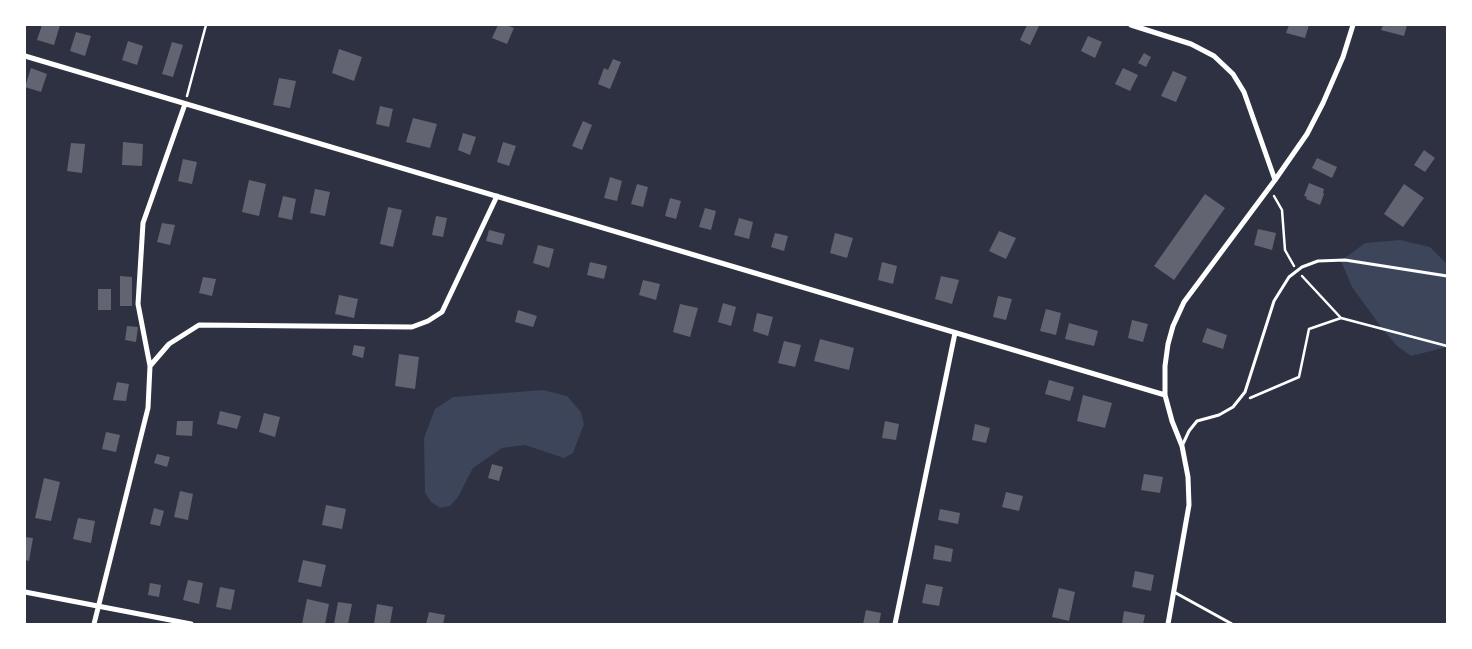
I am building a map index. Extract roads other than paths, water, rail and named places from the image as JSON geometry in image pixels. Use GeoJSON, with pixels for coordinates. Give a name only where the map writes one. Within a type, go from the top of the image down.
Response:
{"type":"FeatureCollection","features":[{"type":"Feature","properties":{"kind":"street"},"geometry":{"type":"LineString","coordinates":[[1131,25],[1191,44],[1214,56],[1233,74],[1244,92],[1275,180]]}},
{"type":"Feature","properties":{"kind":"street"},"geometry":{"type":"LineString","coordinates":[[1168,624],[1189,505],[1188,478],[1182,446],[1172,422],[1165,395],[1165,366],[1173,326],[1184,302],[1307,134],[1343,57],[1353,25]]}},
{"type":"Feature","properties":{"kind":"street"},"geometry":{"type":"LineString","coordinates":[[25,56],[1165,395]]}},
{"type":"Feature","properties":{"kind":"street"},"geometry":{"type":"LineString","coordinates":[[94,624],[148,408],[150,366],[138,304],[143,224],[184,104]]}},
{"type":"Feature","properties":{"kind":"street"},"geometry":{"type":"LineString","coordinates":[[150,366],[169,344],[199,324],[412,327],[428,321],[442,312],[496,196]]}},
{"type":"Feature","properties":{"kind":"street"},"geometry":{"type":"LineString","coordinates":[[895,624],[955,333]]}},
{"type":"Feature","properties":{"kind":"street"},"geometry":{"type":"LineString","coordinates":[[25,592],[191,624]]}},
{"type":"Feature","properties":{"kind":"lane"},"geometry":{"type":"LineString","coordinates":[[1182,446],[1189,431],[1197,422],[1218,415],[1236,404],[1245,392],[1274,301],[1288,277],[1297,271],[1318,261],[1345,260],[1447,276]]}},
{"type":"Feature","properties":{"kind":"lane"},"geometry":{"type":"LineString","coordinates":[[1174,592],[1232,624]]}}]}
